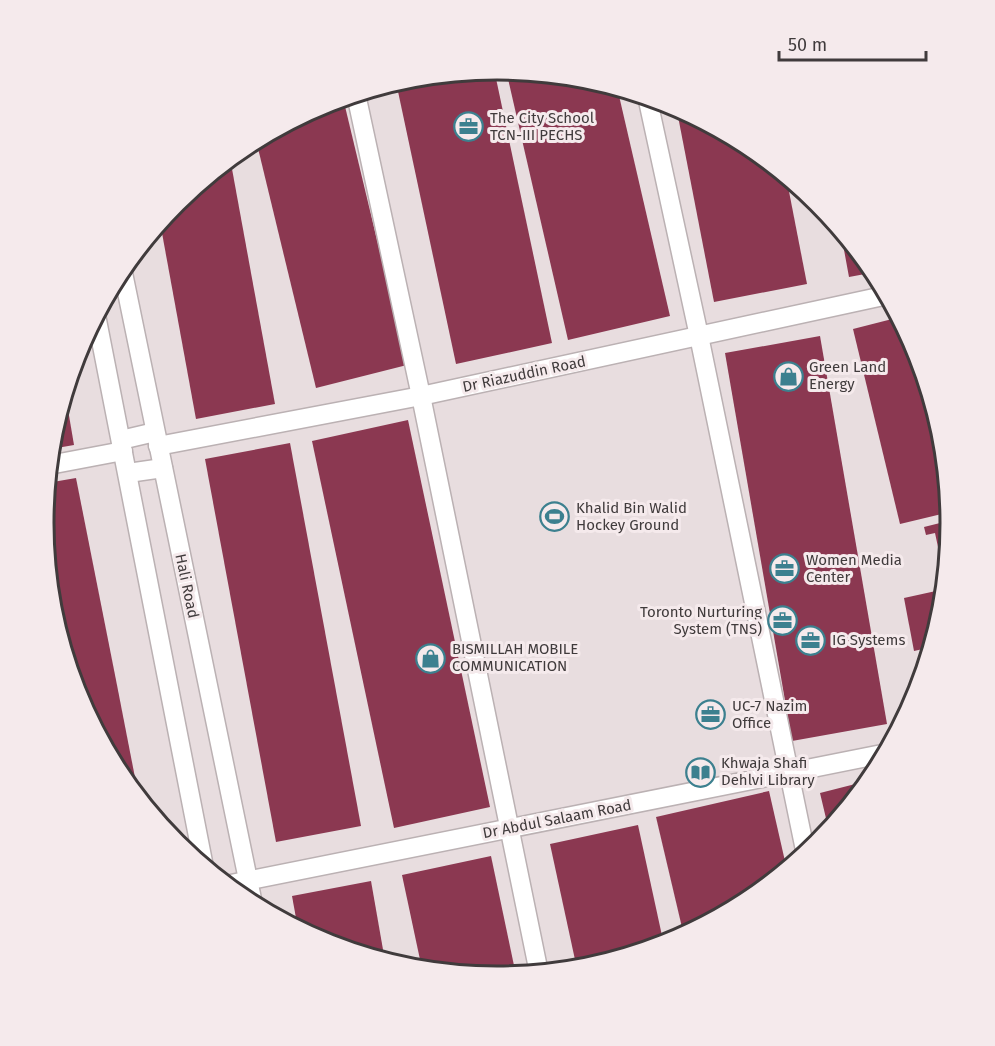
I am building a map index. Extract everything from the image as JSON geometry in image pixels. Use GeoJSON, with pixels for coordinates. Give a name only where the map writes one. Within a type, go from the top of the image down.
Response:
{"type":"FeatureCollection","features":[{"type":"Feature","properties":{"kind":"street"},"geometry":{"type":"LineString","coordinates":[[358,102],[421,396],[537,965]]}},
{"type":"Feature","properties":{"kind":"street"},"geometry":{"type":"LineString","coordinates":[[649,106],[804,844]]}},
{"type":"Feature","properties":{"kind":"street","name":"Hali Road"},"geometry":{"type":"LineString","coordinates":[[125,283],[250,892]]}},
{"type":"Feature","properties":{"kind":"street","name":"Dr Riazuddin Road"},"geometry":{"type":"LineString","coordinates":[[122,445],[421,396],[879,297]]}},
{"type":"Feature","properties":{"kind":"street"},"geometry":{"type":"LineString","coordinates":[[99,329],[201,853]]}},
{"type":"Feature","properties":{"kind":"street"},"geometry":{"type":"LineString","coordinates":[[58,462],[122,445]]}},
{"type":"Feature","properties":{"kind":"street"},"geometry":{"type":"LineString","coordinates":[[128,473],[162,468]]}},
{"type":"Feature","properties":{"kind":"street","name":"Dr Abdul Salaam Road"},"geometry":{"type":"LineString","coordinates":[[238,882],[875,755]]}},
{"type":"Feature","properties":{"kind":"building"},"geometry":{"type":"Polygon","coordinates":[[[496,80],[552,343],[456,364],[398,91],[440,83],[496,80]]]}},
{"type":"Feature","properties":{"kind":"building"},"geometry":{"type":"Polygon","coordinates":[[[508,80],[555,83],[619,97],[670,316],[568,340],[508,80]]]}},
{"type":"Feature","properties":{"kind":"building"},"geometry":{"type":"Polygon","coordinates":[[[345,107],[407,365],[316,388],[258,150],[301,125],[345,107]]]}},
{"type":"Feature","properties":{"kind":"building"},"geometry":{"type":"Polygon","coordinates":[[[678,118],[744,154],[788,189],[807,284],[714,302],[678,118]]]}},
{"type":"Feature","properties":{"kind":"building"},"geometry":{"type":"Polygon","coordinates":[[[232,168],[275,404],[196,419],[162,233],[184,209],[232,168]]]}},
{"type":"Feature","properties":{"kind":"building"},"geometry":{"type":"Polygon","coordinates":[[[843,246],[864,274],[849,277],[843,246]]]}},
{"type":"Feature","properties":{"kind":"building"},"geometry":{"type":"Polygon","coordinates":[[[891,319],[895,327],[907,353],[926,408],[937,465],[941,514],[900,524],[853,329],[891,319]]]}},
{"type":"Feature","properties":{"kind":"building"},"geometry":{"type":"Polygon","coordinates":[[[820,336],[887,724],[792,741],[725,353],[820,336]]]}},
{"type":"Feature","properties":{"kind":"building"},"geometry":{"type":"Polygon","coordinates":[[[68,411],[74,445],[61,447],[68,411]]]}},
{"type":"Feature","properties":{"kind":"building"},"geometry":{"type":"Polygon","coordinates":[[[408,420],[490,807],[394,828],[312,441],[408,420]]]}},
{"type":"Feature","properties":{"kind":"building"},"geometry":{"type":"Polygon","coordinates":[[[290,443],[361,826],[276,842],[205,459],[290,443]]]}},
{"type":"Feature","properties":{"kind":"building"},"geometry":{"type":"Polygon","coordinates":[[[76,478],[135,777],[113,745],[100,719],[88,693],[69,638],[55,552],[56,481],[76,478]]]}},
{"type":"Feature","properties":{"kind":"building"},"geometry":{"type":"Polygon","coordinates":[[[941,523],[940,546],[938,547],[935,533],[926,535],[924,527],[941,523]]]}},
{"type":"Feature","properties":{"kind":"building"},"geometry":{"type":"Polygon","coordinates":[[[935,591],[922,649],[914,651],[904,598],[935,591]]]}},
{"type":"Feature","properties":{"kind":"building"},"geometry":{"type":"Polygon","coordinates":[[[855,784],[826,820],[820,793],[855,784]]]}},
{"type":"Feature","properties":{"kind":"building"},"geometry":{"type":"Polygon","coordinates":[[[769,791],[785,860],[744,892],[682,926],[656,817],[769,791]]]}},
{"type":"Feature","properties":{"kind":"building"},"geometry":{"type":"Polygon","coordinates":[[[638,825],[662,935],[612,951],[575,960],[550,844],[638,825]]]}},
{"type":"Feature","properties":{"kind":"building"},"geometry":{"type":"Polygon","coordinates":[[[491,856],[514,966],[468,966],[420,960],[402,875],[491,856]]]}},
{"type":"Feature","properties":{"kind":"building"},"geometry":{"type":"Polygon","coordinates":[[[371,881],[383,951],[328,933],[296,918],[292,896],[371,881]]]}},
{"type":"Feature","properties":{"kind":"place","name":"The City School TCN-III PECHS"},"geometry":{"type":"Point","coordinates":[469,127]}},
{"type":"Feature","properties":{"kind":"place","name":"Green Land Energy"},"geometry":{"type":"Point","coordinates":[788,376]}},
{"type":"Feature","properties":{"kind":"place","name":"Khalid Bin Walid Hockey Ground"},"geometry":{"type":"Point","coordinates":[555,517]}},
{"type":"Feature","properties":{"kind":"place","name":"Women Media Center"},"geometry":{"type":"Point","coordinates":[785,569]}},
{"type":"Feature","properties":{"kind":"place","name":"Toronto Nurturing System (TNS)"},"geometry":{"type":"Point","coordinates":[783,621]}},
{"type":"Feature","properties":{"kind":"place","name":"IG Systems"},"geometry":{"type":"Point","coordinates":[811,640]}},
{"type":"Feature","properties":{"kind":"place","name":"BISMILLAH MOBILE COMMUNICATION"},"geometry":{"type":"Point","coordinates":[431,658]}},
{"type":"Feature","properties":{"kind":"place","name":"UC-7 Nazim Office"},"geometry":{"type":"Point","coordinates":[711,715]}},
{"type":"Feature","properties":{"kind":"place","name":"Khwaja Shafi Dehlvi Library"},"geometry":{"type":"Point","coordinates":[700,772]}}]}
